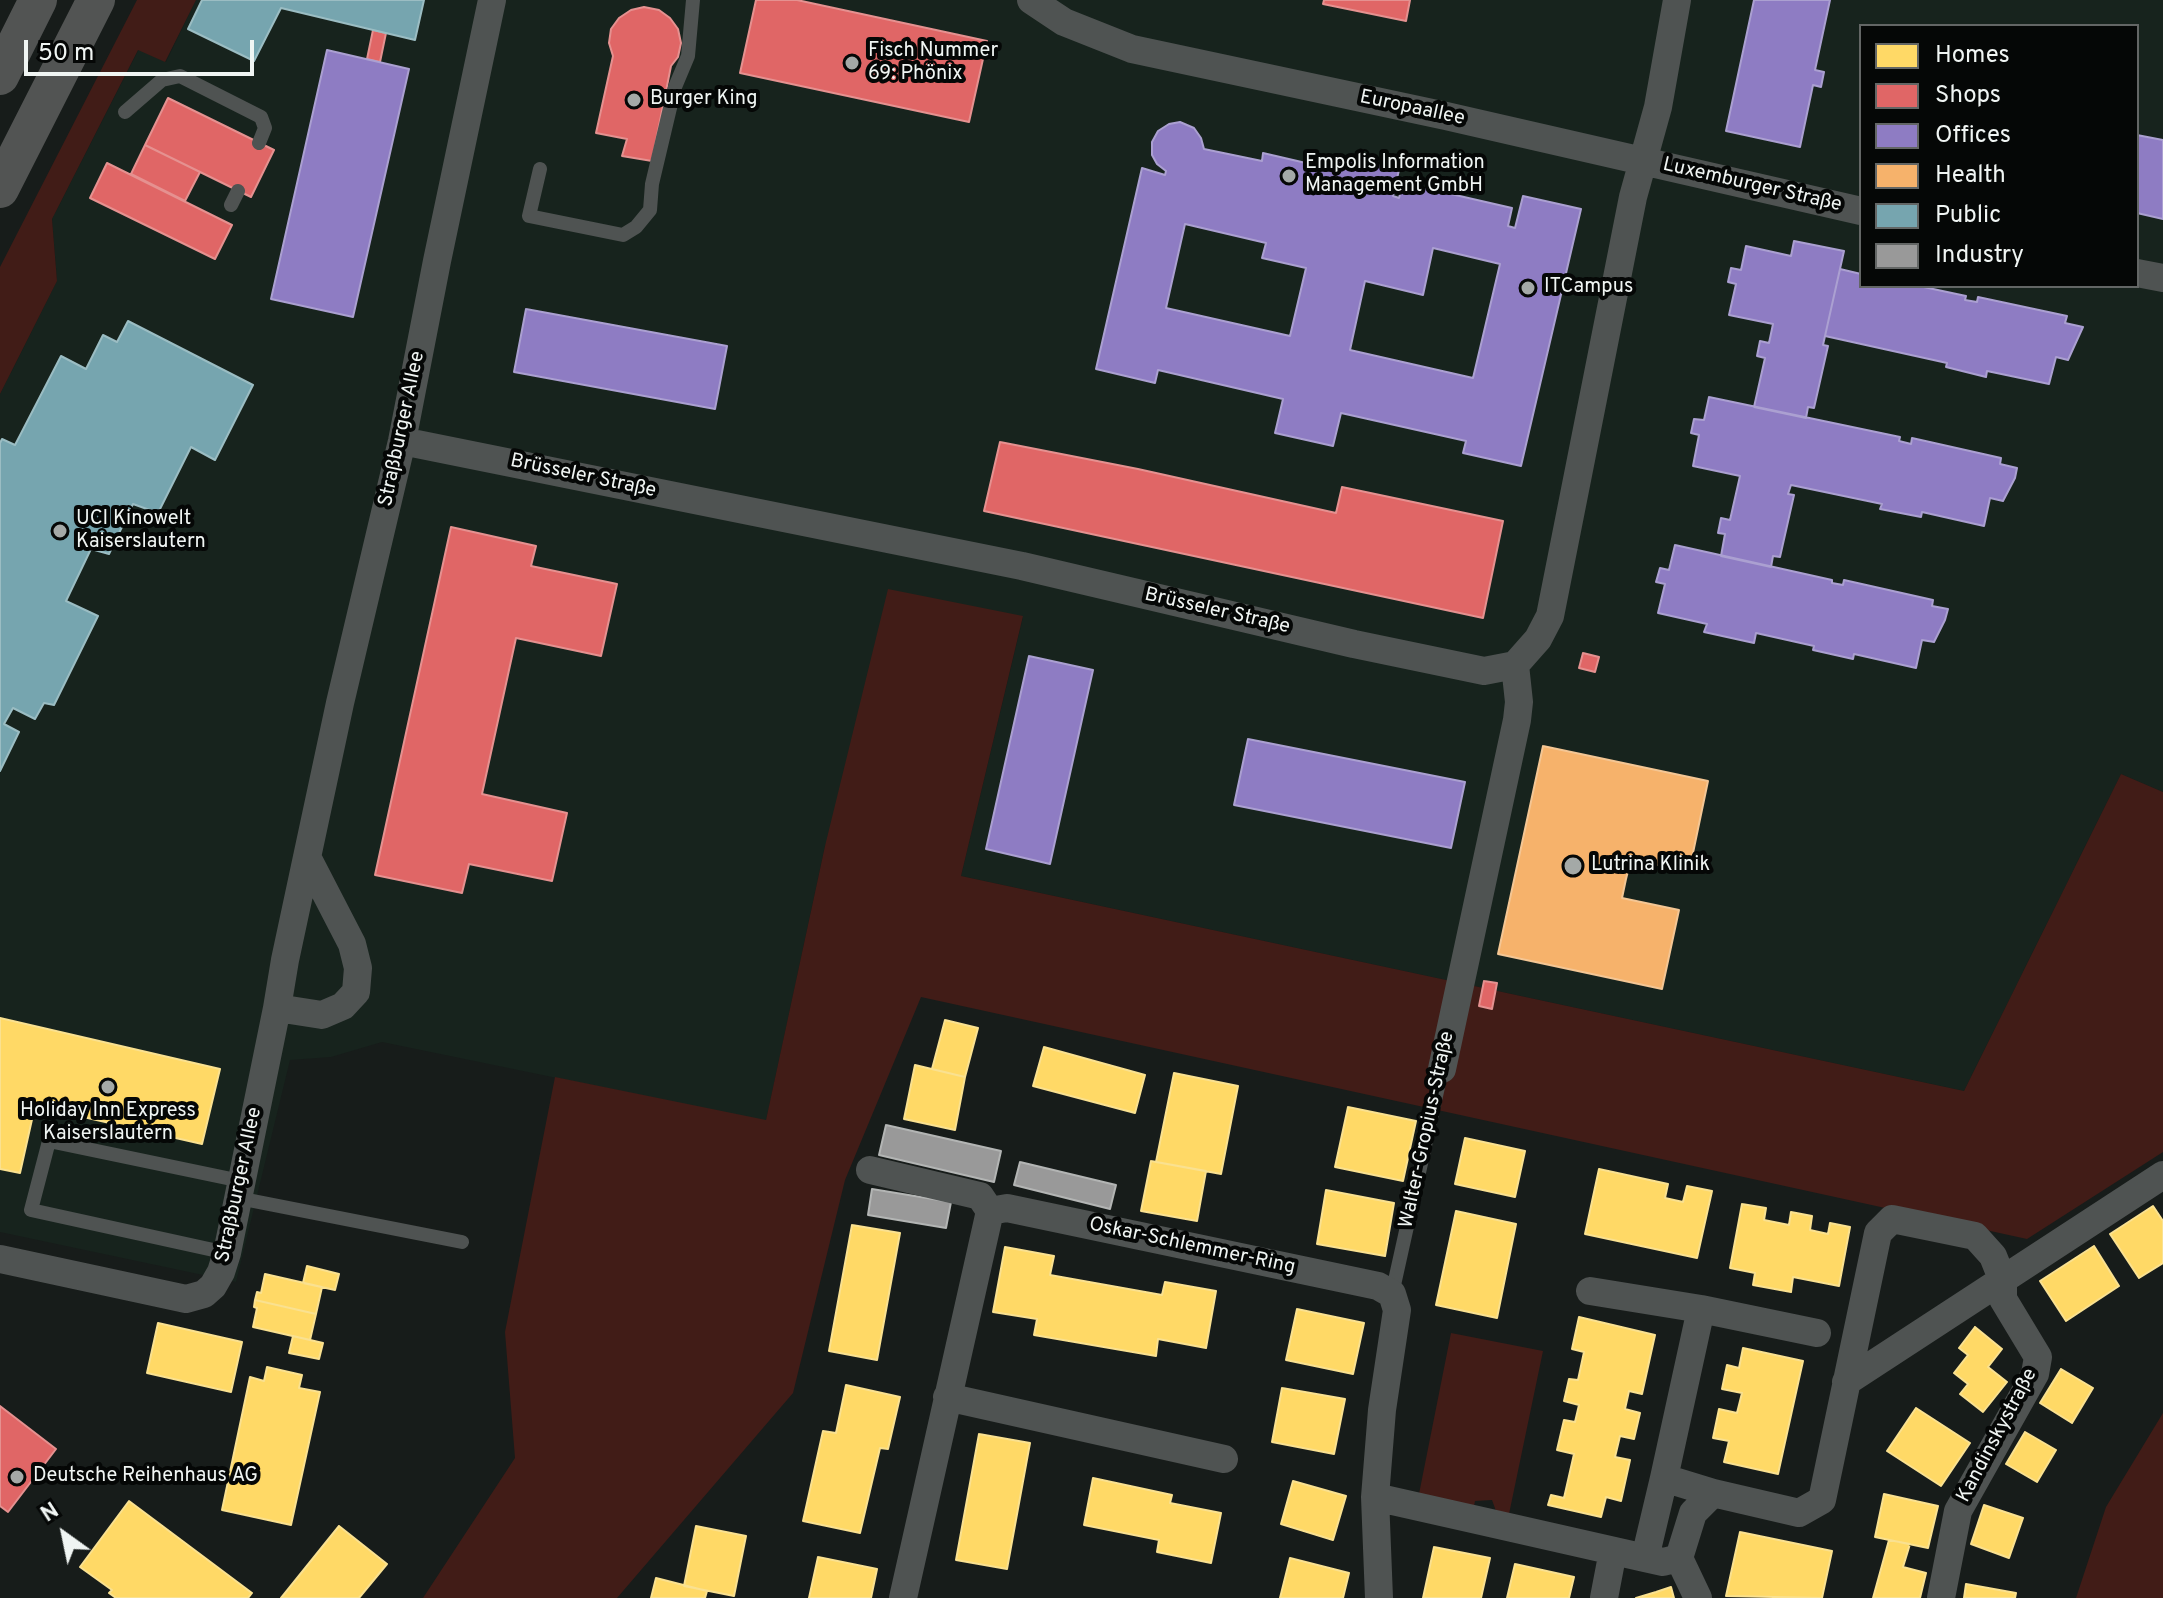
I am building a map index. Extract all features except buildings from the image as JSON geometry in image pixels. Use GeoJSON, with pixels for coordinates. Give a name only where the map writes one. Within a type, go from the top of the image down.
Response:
{"type":"FeatureCollection","features":[{"type":"Feature","properties":{"kind":"main road"},"geometry":{"type":"LineString","coordinates":[[0,76],[38,0]]}},
{"type":"Feature","properties":{"kind":"main road"},"geometry":{"type":"LineString","coordinates":[[0,189],[96,0]]}},
{"type":"Feature","properties":{"kind":"street","name":"Straßburger Allee"},"geometry":{"type":"LineString","coordinates":[[0,1259],[186,1299],[204,1294],[221,1272],[340,703],[402,441],[492,0]]}},
{"type":"Feature","properties":{"kind":"street","name":"Europaallee"},"geometry":{"type":"LineString","coordinates":[[1031,0],[1064,22],[1132,49],[1643,160]]}},
{"type":"Feature","properties":{"kind":"street"},"geometry":{"type":"LineString","coordinates":[[1515,665],[1538,639],[1550,616],[1633,197],[1658,107],[1677,0]]}},
{"type":"Feature","properties":{"kind":"street","name":"Luxemburger Straße"},"geometry":{"type":"LineString","coordinates":[[1643,160],[1859,211]]}},
{"type":"Feature","properties":{"kind":"street"},"geometry":{"type":"LineString","coordinates":[[2139,273],[2163,278]]}},
{"type":"Feature","properties":{"kind":"street","name":"Brüsseler Straße"},"geometry":{"type":"LineString","coordinates":[[402,441],[1022,566],[1340,641],[1484,671],[1515,665]]}},
{"type":"Feature","properties":{"kind":"street","name":"Walter-Gropius-Straße"},"geometry":{"type":"LineString","coordinates":[[1442,1069],[1517,720],[1519,702],[1515,665]]}},
{"type":"Feature","properties":{"kind":"street"},"geometry":{"type":"LineString","coordinates":[[277,1008],[322,1015],[343,1006],[356,992],[358,968],[352,944],[307,857]]}},
{"type":"Feature","properties":{"kind":"street"},"geometry":{"type":"LineString","coordinates":[[870,1170],[980,1196],[990,1211],[903,1598]]}},
{"type":"Feature","properties":{"kind":"street"},"geometry":{"type":"LineString","coordinates":[[1846,1382],[2163,1175]]}},
{"type":"Feature","properties":{"kind":"street","name":"Oskar-Schlemmer-Ring"},"geometry":{"type":"LineString","coordinates":[[990,1211],[1007,1208],[1378,1286],[1392,1294]]}},
{"type":"Feature","properties":{"kind":"street","name":"Kandinskystraße"},"geometry":{"type":"LineString","coordinates":[[1664,1478],[1799,1513],[1822,1500],[1878,1233],[1892,1219],[1975,1236],[1993,1256],[2003,1281],[2003,1299],[2038,1357],[2035,1374],[1958,1511],[1941,1598]]}},
{"type":"Feature","properties":{"kind":"street"},"geometry":{"type":"LineString","coordinates":[[1590,1291],[1701,1309],[1817,1333]]}},
{"type":"Feature","properties":{"kind":"street","name":"Walter-Gropius-Straße"},"geometry":{"type":"LineString","coordinates":[[1379,1598],[1375,1497],[1382,1410],[1397,1310],[1392,1294]]}},
{"type":"Feature","properties":{"kind":"street"},"geometry":{"type":"LineString","coordinates":[[1645,1558],[1701,1309]]}},
{"type":"Feature","properties":{"kind":"street"},"geometry":{"type":"LineString","coordinates":[[947,1397],[1224,1459]]}},
{"type":"Feature","properties":{"kind":"street"},"geometry":{"type":"LineString","coordinates":[[1698,1598],[1679,1558],[1693,1513],[1713,1493]]}},
{"type":"Feature","properties":{"kind":"street"},"geometry":{"type":"LineString","coordinates":[[1375,1497],[1663,1562],[1679,1558]]}},
{"type":"Feature","properties":{"kind":"street"},"geometry":{"type":"LineString","coordinates":[[1604,1598],[1613,1551]]}},
{"type":"Feature","properties":{"kind":"lane"},"geometry":{"type":"LineString","coordinates":[[540,169],[529,216],[623,235],[636,227],[650,210],[652,184],[672,101],[688,56],[693,0]]}},
{"type":"Feature","properties":{"kind":"lane"},"geometry":{"type":"LineString","coordinates":[[125,112],[162,80],[180,76],[261,117],[265,128],[259,143]]}},
{"type":"Feature","properties":{"kind":"lane"},"geometry":{"type":"LineString","coordinates":[[231,205],[238,191]]}},
{"type":"Feature","properties":{"kind":"lane","name":"Walter-Gropius-Straße"},"geometry":{"type":"LineString","coordinates":[[1392,1294],[1442,1069]]}},
{"type":"Feature","properties":{"kind":"lane"},"geometry":{"type":"LineString","coordinates":[[227,1253],[31,1210],[49,1141],[462,1242]]}},
{"type":"Feature","properties":{"kind":"shaded area"},"geometry":{"type":"Polygon","coordinates":[[[137,0],[196,0],[165,62],[138,50],[52,219],[57,281],[0,394],[0,267],[137,0]]]}},
{"type":"Feature","properties":{"kind":"shaded area"},"geometry":{"type":"Polygon","coordinates":[[[196,0],[2163,0],[2163,792],[2121,774],[1964,1091],[961,876],[1023,617],[825,846],[766,1121],[382,1042],[331,1057],[290,1060],[236,1282],[0,1232],[0,394],[57,281],[52,219],[139,49],[166,62],[196,0]]]}},
{"type":"Feature","properties":{"kind":"shaded area"},"geometry":{"type":"Polygon","coordinates":[[[888,589],[1023,616],[961,876],[1964,1091],[2121,774],[2163,792],[2163,1152],[2027,1239],[921,997],[845,1180],[793,1393],[617,1598],[423,1598],[515,1458],[505,1332],[555,1077],[766,1120],[825,846],[888,589]]]}},
{"type":"Feature","properties":{"kind":"shaded area"},"geometry":{"type":"Polygon","coordinates":[[[1451,1333],[1543,1351],[1509,1514],[1496,1511],[1492,1500],[1475,1501],[1474,1506],[1419,1494],[1451,1333]]]}},
{"type":"Feature","properties":{"kind":"shaded area"},"geometry":{"type":"Polygon","coordinates":[[[2163,1413],[2163,1598],[2076,1598],[2106,1507],[2163,1413]]]}},
{"type":"Feature","properties":{"kind":"place","name":"Fisch Nummer 69: Phönix"},"geometry":{"type":"Point","coordinates":[852,63]}},
{"type":"Feature","properties":{"kind":"place","name":"Burger King"},"geometry":{"type":"Point","coordinates":[634,100]}},
{"type":"Feature","properties":{"kind":"place","name":"Empolis Information Management GmbH"},"geometry":{"type":"Point","coordinates":[1289,176]}},
{"type":"Feature","properties":{"kind":"place","name":"ITCampus"},"geometry":{"type":"Point","coordinates":[1528,288]}},
{"type":"Feature","properties":{"kind":"place","name":"UCI Kinowelt Kaiserslautern"},"geometry":{"type":"Point","coordinates":[60,531]}},
{"type":"Feature","properties":{"kind":"place","name":"Lutrina Klinik"},"geometry":{"type":"Point","coordinates":[1573,866]}},
{"type":"Feature","properties":{"kind":"place","name":"Holiday Inn Express Kaiserslautern"},"geometry":{"type":"Point","coordinates":[108,1087]}},
{"type":"Feature","properties":{"kind":"place","name":"Deutsche Reihenhaus AG"},"geometry":{"type":"Point","coordinates":[17,1477]}}]}
